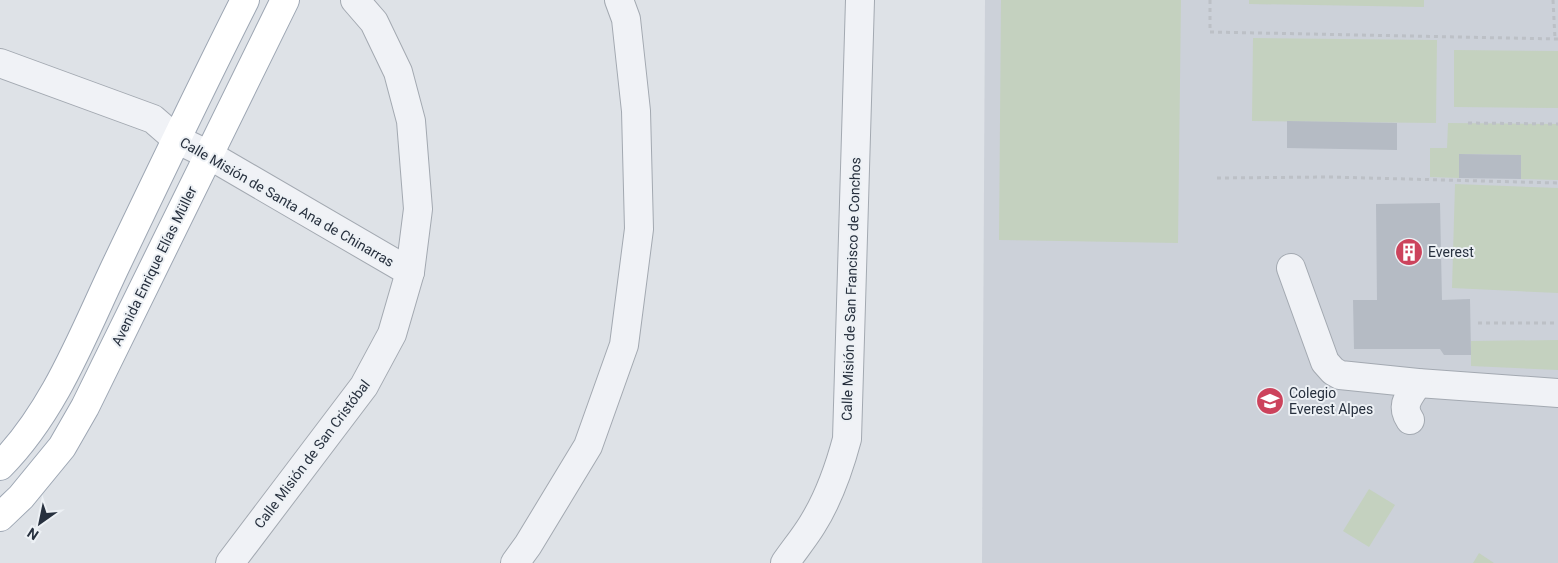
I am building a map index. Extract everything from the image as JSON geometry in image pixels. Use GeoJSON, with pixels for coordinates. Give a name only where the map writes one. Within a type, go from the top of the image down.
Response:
{"type":"FeatureCollection","features":[{"type":"Feature","properties":{"kind":"main road"},"geometry":{"type":"LineString","coordinates":[[0,466],[12,454],[36,422],[61,380],[176,139],[245,0]]}},
{"type":"Feature","properties":{"kind":"main road","name":"Avenida Enrique Elías Müller"},"geometry":{"type":"LineString","coordinates":[[0,517],[21,496],[62,447],[72,431],[90,398],[285,0]]}},
{"type":"Feature","properties":{"kind":"street","name":"Calle Misión de San Cristóbal"},"geometry":{"type":"LineString","coordinates":[[230,563],[364,386],[392,334],[410,272],[418,209],[411,121],[398,72],[374,22],[355,0]]}},
{"type":"Feature","properties":{"kind":"street"},"geometry":{"type":"LineString","coordinates":[[515,563],[528,545],[588,446],[624,345],[639,229],[636,111],[626,19],[619,0]]}},
{"type":"Feature","properties":{"kind":"street","name":"Calle Misión de San Francisco de Conchos"},"geometry":{"type":"LineString","coordinates":[[785,563],[812,524],[827,496],[839,468],[847,439],[860,0]]}},
{"type":"Feature","properties":{"kind":"street","name":"Calle Misión de Santa Ana de Chinarras"},"geometry":{"type":"LineString","coordinates":[[0,63],[153,119],[176,139],[410,272]]}},
{"type":"Feature","properties":{"kind":"street"},"geometry":{"type":"LineString","coordinates":[[1290,268],[1325,362],[1333,371],[1340,375],[1418,383],[1558,393]]}},
{"type":"Feature","properties":{"kind":"street"},"geometry":{"type":"LineString","coordinates":[[1410,420],[1405,413],[1404,406],[1418,383]]}},
{"type":"Feature","properties":{"kind":"path"},"geometry":{"type":"LineString","coordinates":[[1210,0],[1210,32],[1557,39],[1553,0]]}},
{"type":"Feature","properties":{"kind":"path"},"geometry":{"type":"LineString","coordinates":[[1468,123],[1558,124]]}},
{"type":"Feature","properties":{"kind":"path"},"geometry":{"type":"LineString","coordinates":[[1217,178],[1330,177],[1558,183]]}},
{"type":"Feature","properties":{"kind":"path"},"geometry":{"type":"LineString","coordinates":[[1478,322],[1558,323]]}},
{"type":"Feature","properties":{"kind":"shaded area","name":"Colegio Everest Alpes"},"geometry":{"type":"Polygon","coordinates":[[[985,0],[1558,0],[1558,563],[982,563],[985,0]]]}},
{"type":"Feature","properties":{"kind":"green space"},"geometry":{"type":"Polygon","coordinates":[[[1001,0],[1181,0],[1178,243],[999,240],[1001,0]]]}},
{"type":"Feature","properties":{"kind":"green space"},"geometry":{"type":"Polygon","coordinates":[[[1249,0],[1424,0],[1424,7],[1249,4],[1249,0]]]}},
{"type":"Feature","properties":{"kind":"green space"},"geometry":{"type":"Polygon","coordinates":[[[1253,38],[1437,40],[1436,123],[1252,121],[1253,38]]]}},
{"type":"Feature","properties":{"kind":"green space"},"geometry":{"type":"Polygon","coordinates":[[[1454,50],[1558,51],[1558,108],[1454,107],[1454,50]]]}},
{"type":"Feature","properties":{"kind":"green space"},"geometry":{"type":"Polygon","coordinates":[[[1448,123],[1558,124],[1558,180],[1521,179],[1521,155],[1459,154],[1459,178],[1430,177],[1430,148],[1447,148],[1448,123]]]}},
{"type":"Feature","properties":{"kind":"green space"},"geometry":{"type":"Polygon","coordinates":[[[1455,184],[1558,188],[1558,293],[1452,288],[1455,184]]]}},
{"type":"Feature","properties":{"kind":"green space"},"geometry":{"type":"Polygon","coordinates":[[[1558,340],[1558,370],[1471,366],[1471,341],[1558,340]]]}},
{"type":"Feature","properties":{"kind":"green space"},"geometry":{"type":"Polygon","coordinates":[[[1369,489],[1395,505],[1369,547],[1343,531],[1369,489]]]}},
{"type":"Feature","properties":{"kind":"green space"},"geometry":{"type":"Polygon","coordinates":[[[1479,553],[1494,563],[1473,563],[1479,553]]]}},
{"type":"Feature","properties":{"kind":"building"},"geometry":{"type":"Polygon","coordinates":[[[1287,121],[1397,123],[1397,150],[1287,148],[1287,121]]]}},
{"type":"Feature","properties":{"kind":"building"},"geometry":{"type":"Polygon","coordinates":[[[1459,154],[1521,155],[1521,179],[1459,178],[1459,154]]]}},
{"type":"Feature","properties":{"kind":"building","name":"Everest"},"geometry":{"type":"Polygon","coordinates":[[[1440,203],[1442,300],[1470,299],[1471,355],[1444,355],[1440,349],[1354,349],[1353,300],[1377,300],[1376,204],[1440,203]]]}},
{"type":"Feature","properties":{"kind":"place","name":"Everest"},"geometry":{"type":"Point","coordinates":[1409,252]}},
{"type":"Feature","properties":{"kind":"place","name":"Colegio Everest Alpes"},"geometry":{"type":"Point","coordinates":[1270,401]}}]}
